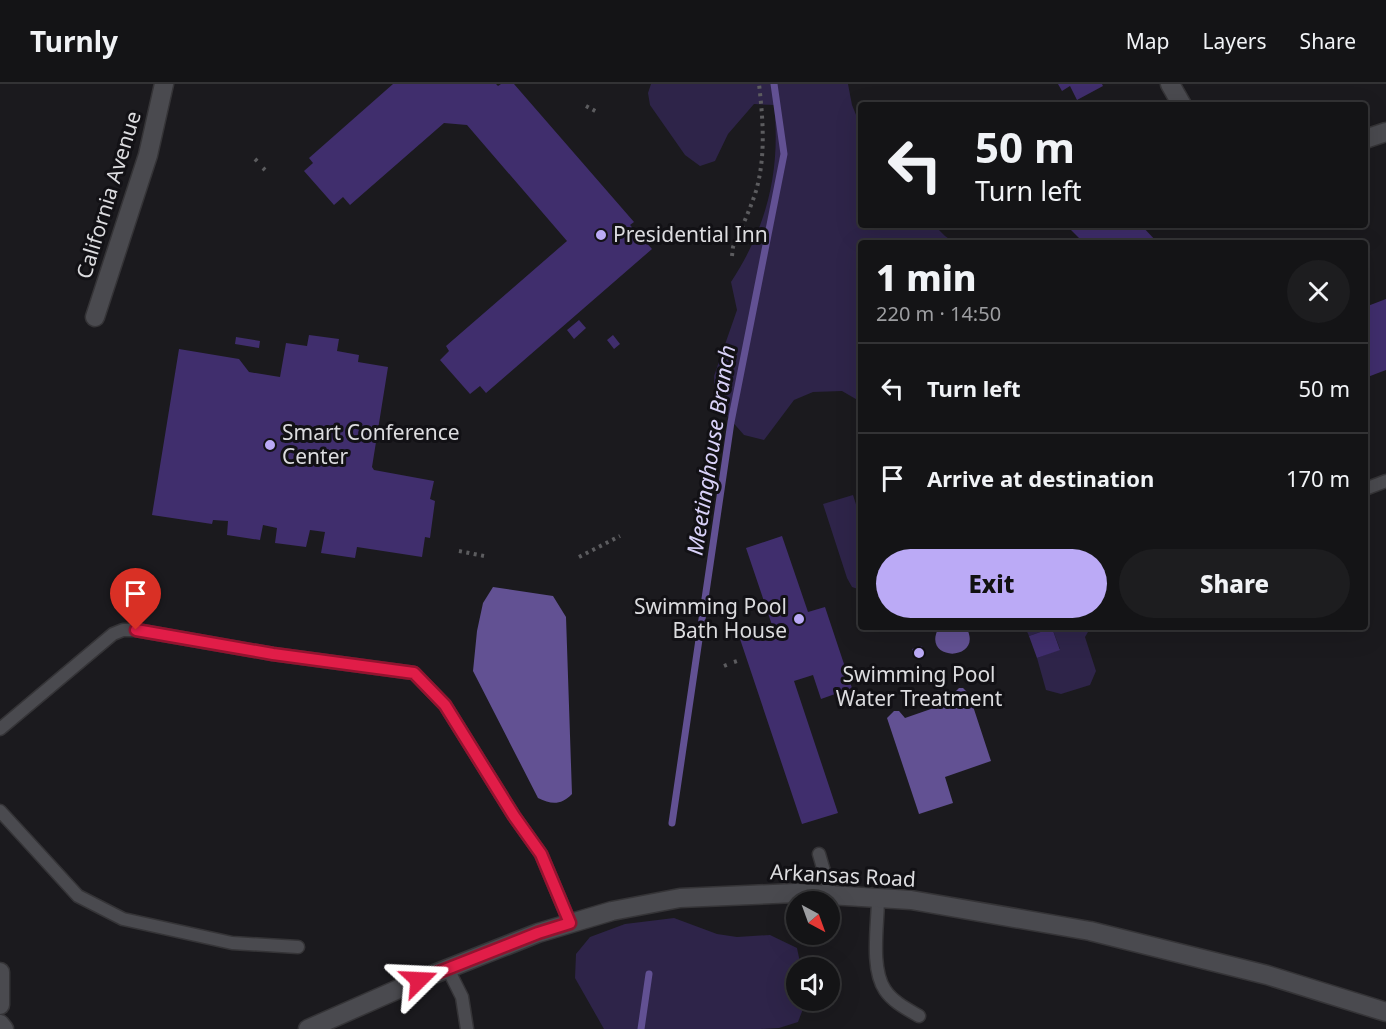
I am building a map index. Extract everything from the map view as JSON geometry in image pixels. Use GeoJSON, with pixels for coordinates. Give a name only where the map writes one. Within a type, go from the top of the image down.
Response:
{"type":"FeatureCollection","features":[{"type":"Feature","properties":{"kind":"street","name":"California Avenue"},"geometry":{"type":"LineString","coordinates":[[95,317],[148,155],[164,84]]}},
{"type":"Feature","properties":{"kind":"street"},"geometry":{"type":"LineString","coordinates":[[1170,84],[1180,102]]}},
{"type":"Feature","properties":{"kind":"street"},"geometry":{"type":"LineString","coordinates":[[1368,138],[1386,132]]}},
{"type":"Feature","properties":{"kind":"street","name":"Arkansas Road"},"geometry":{"type":"LineString","coordinates":[[308,1029],[448,969],[538,933],[570,923],[639,904],[680,898],[786,894]]}},
{"type":"Feature","properties":{"kind":"street","name":"Arkansas Road"},"geometry":{"type":"LineString","coordinates":[[840,896],[910,900],[1090,931],[1267,975],[1386,1012]]}},
{"type":"Feature","properties":{"kind":"street"},"geometry":{"type":"LineString","coordinates":[[0,972],[0,1005]]}},
{"type":"Feature","properties":{"kind":"street"},"geometry":{"type":"LineString","coordinates":[[0,1024],[4,1029]]}},
{"type":"Feature","properties":{"kind":"lane"},"geometry":{"type":"LineString","coordinates":[[1368,488],[1386,481]]}},
{"type":"Feature","properties":{"kind":"lane"},"geometry":{"type":"LineString","coordinates":[[0,729],[113,634],[123,630],[136,630],[273,654],[414,673],[445,705],[514,816],[541,854],[570,923]]}},
{"type":"Feature","properties":{"kind":"lane"},"geometry":{"type":"LineString","coordinates":[[0,811],[78,896],[123,919],[232,943],[298,947]]}},
{"type":"Feature","properties":{"kind":"lane"},"geometry":{"type":"LineString","coordinates":[[819,854],[830,891]]}},
{"type":"Feature","properties":{"kind":"lane"},"geometry":{"type":"LineString","coordinates":[[878,898],[877,973],[886,991],[900,1005],[919,1016]]}},
{"type":"Feature","properties":{"kind":"lane"},"geometry":{"type":"LineString","coordinates":[[448,969],[462,997],[467,1029]]}},
{"type":"Feature","properties":{"kind":"path"},"geometry":{"type":"LineString","coordinates":[[732,256],[733,247],[756,190],[762,163],[763,141],[759,84]]}},
{"type":"Feature","properties":{"kind":"path"},"geometry":{"type":"LineString","coordinates":[[586,106],[597,112]]}},
{"type":"Feature","properties":{"kind":"path"},"geometry":{"type":"LineString","coordinates":[[579,557],[620,536]]}},
{"type":"Feature","properties":{"kind":"path"},"geometry":{"type":"LineString","coordinates":[[459,551],[484,556]]}},
{"type":"Feature","properties":{"kind":"path"},"geometry":{"type":"LineString","coordinates":[[734,662],[740,660]]}},
{"type":"Feature","properties":{"kind":"shaded area"},"geometry":{"type":"Polygon","coordinates":[[[651,84],[848,84],[852,105],[858,120],[858,228],[937,228],[951,240],[858,240],[858,400],[842,391],[813,392],[794,400],[764,440],[744,435],[715,402],[714,376],[737,310],[731,282],[754,240],[769,198],[775,153],[774,105],[754,104],[728,134],[715,161],[700,166],[685,155],[650,105],[648,93],[651,84]]]}},
{"type":"Feature","properties":{"kind":"shaded area"},"geometry":{"type":"Polygon","coordinates":[[[853,495],[858,511],[858,589],[852,587],[847,578],[823,504],[853,495]]]}},
{"type":"Feature","properties":{"kind":"shaded area"},"geometry":{"type":"Polygon","coordinates":[[[493,587],[553,596],[566,617],[572,794],[560,802],[552,803],[538,798],[473,671],[477,631],[483,603],[493,587]]]}},
{"type":"Feature","properties":{"kind":"shaded area"},"geometry":{"type":"Polygon","coordinates":[[[938,630],[967,630],[970,639],[967,647],[961,652],[952,654],[938,647],[935,639],[938,630]]]}},
{"type":"Feature","properties":{"kind":"shaded area"},"geometry":{"type":"Polygon","coordinates":[[[1026,630],[1046,630],[1029,636],[1026,630]]]}},
{"type":"Feature","properties":{"kind":"shaded area"},"geometry":{"type":"Polygon","coordinates":[[[1053,630],[1089,630],[1085,637],[1096,671],[1090,685],[1061,694],[1046,690],[1037,658],[1060,649],[1053,630]]]}},
{"type":"Feature","properties":{"kind":"shaded area"},"geometry":{"type":"Polygon","coordinates":[[[959,688],[963,688],[969,694],[991,761],[945,777],[953,803],[919,814],[887,718],[894,711],[899,711],[905,718],[954,701],[952,695],[959,688]]]}},
{"type":"Feature","properties":{"kind":"shaded area"},"geometry":{"type":"Polygon","coordinates":[[[674,918],[717,934],[737,937],[770,935],[786,943],[786,945],[797,948],[799,957],[786,957],[786,1011],[802,1011],[798,1022],[779,1028],[760,1029],[604,1029],[575,978],[576,954],[590,937],[625,924],[674,918]]]}},
{"type":"Feature","properties":{"kind":"building","name":"Presidential Inn"},"geometry":{"type":"Polygon","coordinates":[[[393,84],[496,84],[498,86],[514,84],[634,222],[630,225],[652,249],[486,393],[480,386],[470,394],[440,360],[449,351],[446,346],[567,241],[467,125],[444,123],[350,205],[343,197],[334,205],[304,171],[313,163],[309,158],[393,84]]]}},
{"type":"Feature","properties":{"kind":"building"},"geometry":{"type":"Polygon","coordinates":[[[1058,84],[1102,84],[1103,86],[1077,100],[1070,86],[1062,91],[1058,84]]]}},
{"type":"Feature","properties":{"kind":"building"},"geometry":{"type":"Polygon","coordinates":[[[1069,228],[1144,228],[1155,240],[1081,240],[1069,228]]]}},
{"type":"Feature","properties":{"kind":"building"},"geometry":{"type":"Polygon","coordinates":[[[1386,299],[1386,370],[1368,377],[1368,306],[1386,299]]]}},
{"type":"Feature","properties":{"kind":"building"},"geometry":{"type":"Polygon","coordinates":[[[579,320],[586,328],[574,339],[567,330],[579,320]]]}},
{"type":"Feature","properties":{"kind":"building","name":"Smart Conference Center"},"geometry":{"type":"Polygon","coordinates":[[[309,335],[339,339],[337,351],[359,355],[358,362],[388,367],[372,467],[374,470],[434,481],[430,499],[435,501],[430,538],[425,537],[422,557],[357,547],[355,558],[321,553],[325,532],[310,530],[306,547],[275,543],[277,528],[263,525],[260,540],[227,535],[228,521],[213,520],[212,524],[152,515],[179,349],[239,359],[249,372],[280,377],[286,343],[307,346],[309,335]]]}},
{"type":"Feature","properties":{"kind":"building"},"geometry":{"type":"Polygon","coordinates":[[[613,335],[620,344],[614,349],[607,340],[613,335]]]}},
{"type":"Feature","properties":{"kind":"building"},"geometry":{"type":"Polygon","coordinates":[[[236,337],[260,341],[259,348],[235,344],[236,337]]]}},
{"type":"Feature","properties":{"kind":"building"},"geometry":{"type":"Polygon","coordinates":[[[782,536],[808,612],[825,607],[852,688],[821,699],[813,675],[794,681],[838,813],[802,824],[739,636],[772,625],[746,548],[782,536]]]}},
{"type":"Feature","properties":{"kind":"building"},"geometry":{"type":"Polygon","coordinates":[[[1053,630],[1060,650],[1037,658],[1029,636],[1053,630]]]}},
{"type":"Feature","properties":{"kind":"building","name":"Swimming Pool Water Treatment"},"geometry":{"type":"Polygon","coordinates":[[[922,646],[925,657],[916,659],[912,649],[922,646]]]}},
{"type":"Feature","properties":{"kind":"waterway","name":"Meetinghouse Branch"},"geometry":{"type":"LineString","coordinates":[[672,823],[731,422],[784,154],[774,84]]}},
{"type":"Feature","properties":{"kind":"waterway","name":"Meetinghouse Branch"},"geometry":{"type":"LineString","coordinates":[[641,1029],[649,974]]}},
{"type":"Feature","properties":{"kind":"place","name":"Presidential Inn"},"geometry":{"type":"Point","coordinates":[601,235]}},
{"type":"Feature","properties":{"kind":"place","name":"Smart Conference Center"},"geometry":{"type":"Point","coordinates":[270,445]}},
{"type":"Feature","properties":{"kind":"place","name":"Swimming Pool Bath House"},"geometry":{"type":"Point","coordinates":[799,619]}},
{"type":"Feature","properties":{"kind":"place","name":"Swimming Pool Water Treatment"},"geometry":{"type":"Point","coordinates":[919,653]}},
{"type":"Feature","properties":{"kind":"route"},"geometry":{"type":"LineString","coordinates":[[136,630],[273,654],[414,673],[445,705],[514,816],[541,854],[570,923],[538,933],[419,980]]}}]}
